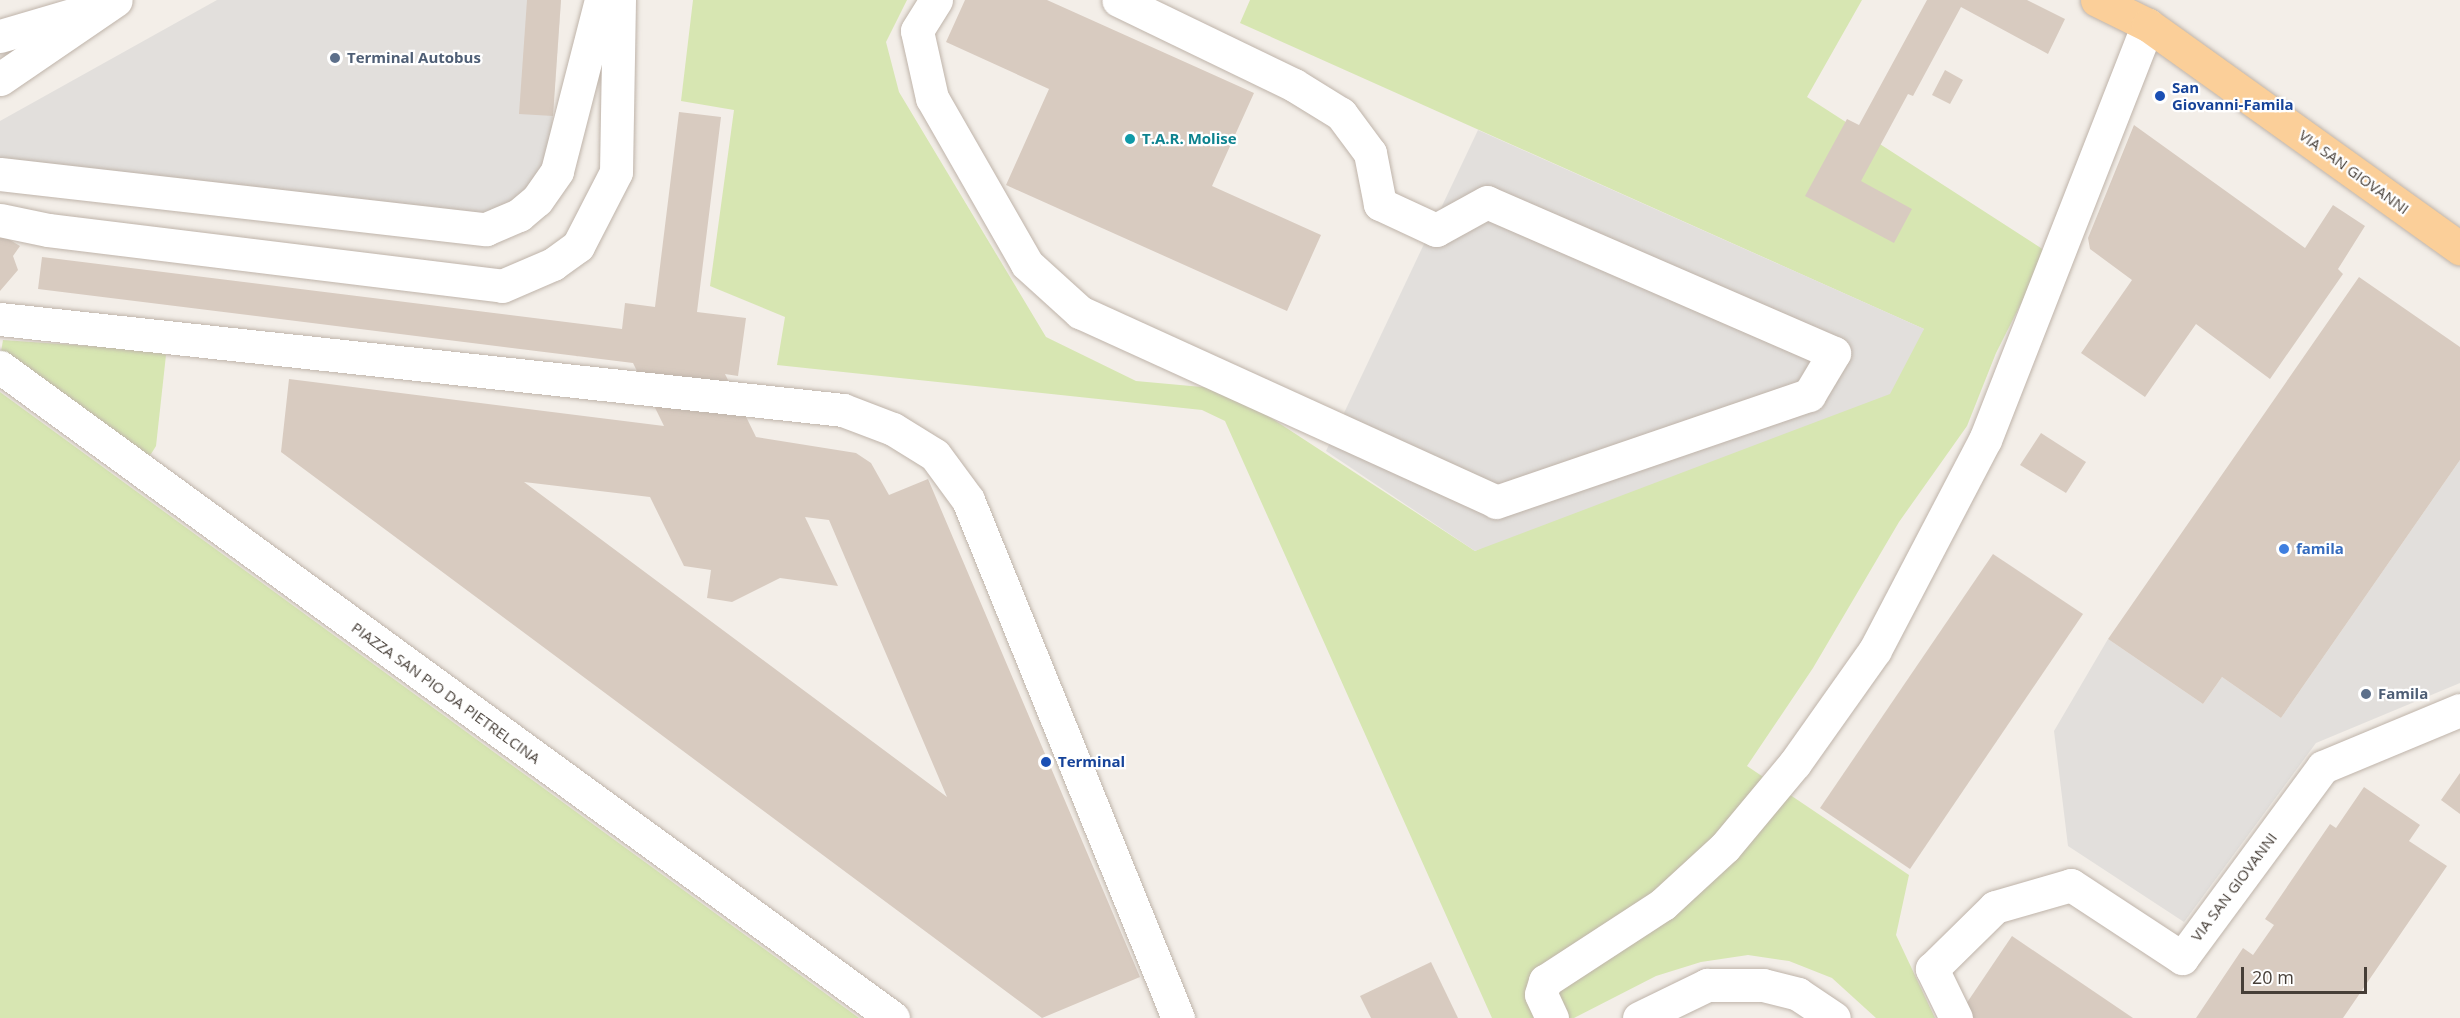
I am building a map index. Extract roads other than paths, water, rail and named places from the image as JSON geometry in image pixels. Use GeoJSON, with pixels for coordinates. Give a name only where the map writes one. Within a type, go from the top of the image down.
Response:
{"type":"FeatureCollection","features":[{"type":"Feature","properties":{"kind":"main road","name":"VIA SAN GIOVANNI"},"geometry":{"type":"LineString","coordinates":[[2097,0],[2148,25],[2460,248]]}},
{"type":"Feature","properties":{"kind":"street"},"geometry":{"type":"LineString","coordinates":[[0,174],[486,229],[519,215],[537,200],[557,171],[601,0]]}},
{"type":"Feature","properties":{"kind":"street"},"geometry":{"type":"LineString","coordinates":[[0,220],[48,230],[502,286],[553,264],[578,246],[599,211],[616,172],[619,0]]}},
{"type":"Feature","properties":{"kind":"street"},"geometry":{"type":"LineString","coordinates":[[936,0],[918,31],[932,98],[1027,264],[1034,271],[1080,312],[1496,502],[1809,395],[1834,353],[1487,202],[1436,230],[1380,204],[1370,153],[1341,114],[1294,85],[1118,0]]}},
{"type":"Feature","properties":{"kind":"street"},"geometry":{"type":"LineString","coordinates":[[0,36],[113,2]]}},
{"type":"Feature","properties":{"kind":"street"},"geometry":{"type":"LineString","coordinates":[[0,79],[113,2]]}},
{"type":"Feature","properties":{"kind":"street"},"geometry":{"type":"LineString","coordinates":[[1552,1018],[1542,994],[1545,981],[1663,904],[1725,847],[1795,763],[1875,650],[1985,440],[2148,25]]}},
{"type":"Feature","properties":{"kind":"street"},"geometry":{"type":"LineString","coordinates":[[0,319],[843,410],[893,429],[935,455],[968,500],[1178,1018]]}},
{"type":"Feature","properties":{"kind":"street","name":"PIAZZA SAN PIO DA PIETRELCINA"},"geometry":{"type":"LineString","coordinates":[[0,368],[893,1018]]}},
{"type":"Feature","properties":{"kind":"street","name":"VIA SAN GIOVANNI"},"geometry":{"type":"LineString","coordinates":[[1956,1018],[1932,969],[1995,907],[2071,885],[2182,958],[2323,767],[2460,710]]}},
{"type":"Feature","properties":{"kind":"street"},"geometry":{"type":"LineString","coordinates":[[1639,1018],[1707,985],[1763,985],[1798,994],[1834,1018]]}},
{"type":"Feature","properties":{"kind":"place","name":"Terminal Autobus"},"geometry":{"type":"Point","coordinates":[335,58]}},
{"type":"Feature","properties":{"kind":"place","name":"San Giovanni-Famila"},"geometry":{"type":"Point","coordinates":[2160,96]}},
{"type":"Feature","properties":{"kind":"place","name":"T.A.R. Molise"},"geometry":{"type":"Point","coordinates":[1130,139]}},
{"type":"Feature","properties":{"kind":"place","name":"famila"},"geometry":{"type":"Point","coordinates":[2284,549]}},
{"type":"Feature","properties":{"kind":"place","name":"Famila"},"geometry":{"type":"Point","coordinates":[2366,694]}},
{"type":"Feature","properties":{"kind":"place","name":"Terminal"},"geometry":{"type":"Point","coordinates":[1046,762]}}]}
